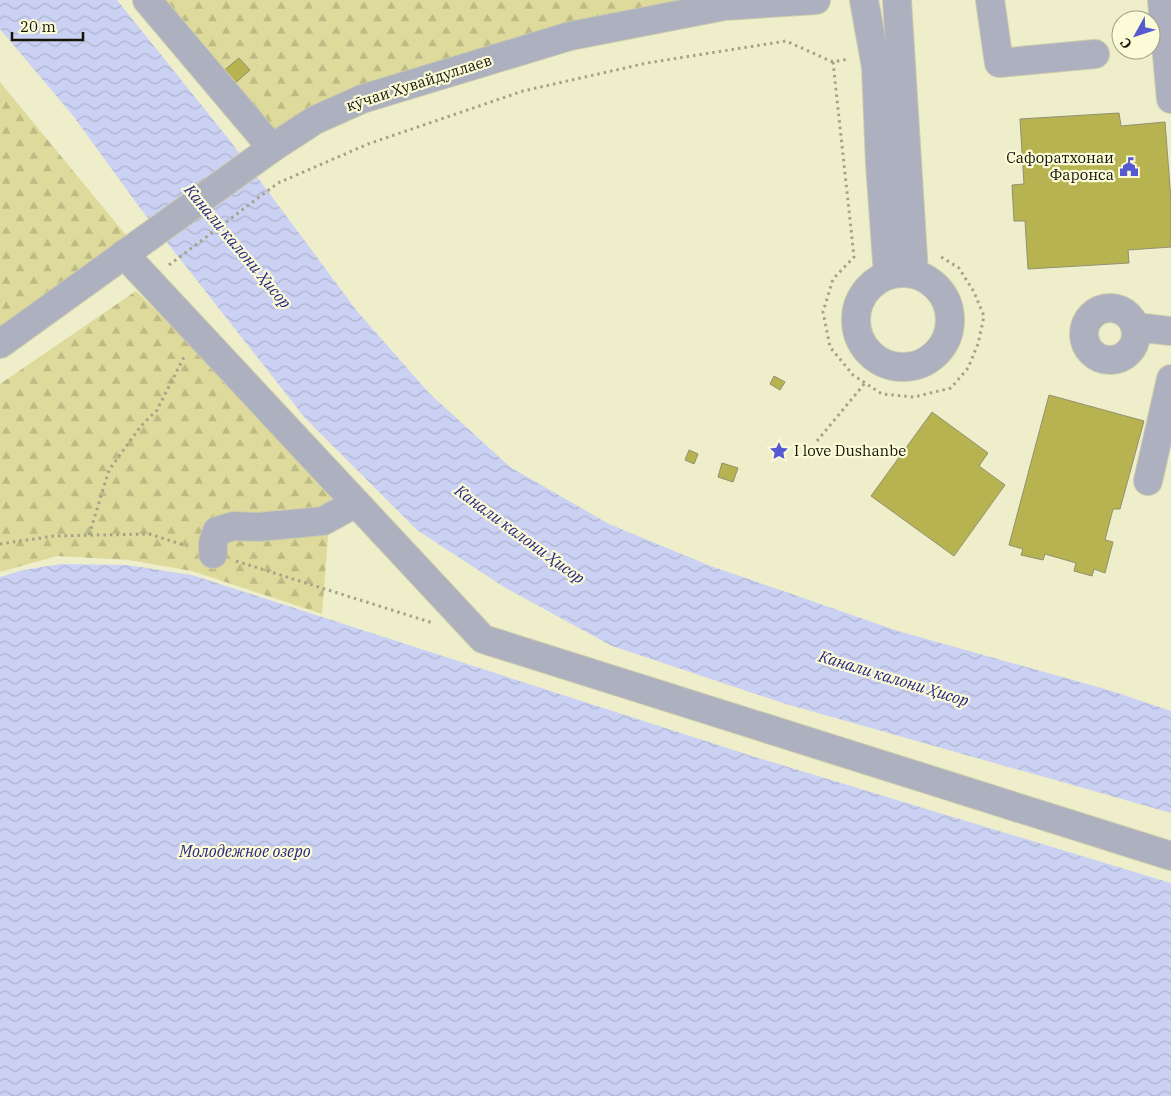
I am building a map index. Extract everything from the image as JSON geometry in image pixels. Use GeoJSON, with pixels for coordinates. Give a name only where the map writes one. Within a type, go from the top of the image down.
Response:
{"type":"FeatureCollection","features":[{"type":"Feature","properties":{"kind":"street"},"geometry":{"type":"LineString","coordinates":[[147,0],[272,148]]}},
{"type":"Feature","properties":{"kind":"street","name":"кӯчаи Хувайдуллаев"},"geometry":{"type":"LineString","coordinates":[[0,344],[272,148],[315,120],[362,99],[570,36],[724,6],[816,0]]}},
{"type":"Feature","properties":{"kind":"street"},"geometry":{"type":"LineString","coordinates":[[864,0],[876,67],[880,164],[901,275],[897,0]]}},
{"type":"Feature","properties":{"kind":"street"},"geometry":{"type":"LineString","coordinates":[[990,0],[999,63],[1095,54]]}},
{"type":"Feature","properties":{"kind":"street"},"geometry":{"type":"LineString","coordinates":[[1162,0],[1171,99]]}},
{"type":"Feature","properties":{"kind":"street"},"geometry":{"type":"LineString","coordinates":[[124,254],[483,639],[1171,856]]}},
{"type":"Feature","properties":{"kind":"street"},"geometry":{"type":"LineString","coordinates":[[1135,327],[1171,331]]}},
{"type":"Feature","properties":{"kind":"street"},"geometry":{"type":"LineString","coordinates":[[1148,481],[1171,379]]}},
{"type":"Feature","properties":{"kind":"street"},"geometry":{"type":"LineString","coordinates":[[213,554],[212,543],[217,531],[234,526],[258,527],[324,521],[356,503]]}},
{"type":"Feature","properties":{"kind":"path"},"geometry":{"type":"LineString","coordinates":[[168,265],[278,183],[368,144],[523,91],[647,63],[786,41],[832,62]]}},
{"type":"Feature","properties":{"kind":"path"},"geometry":{"type":"LineString","coordinates":[[89,535],[109,470],[141,426],[157,410],[189,348]]}},
{"type":"Feature","properties":{"kind":"path"},"geometry":{"type":"LineString","coordinates":[[817,441],[865,383]]}},
{"type":"Feature","properties":{"kind":"path"},"geometry":{"type":"LineString","coordinates":[[0,544],[54,536],[149,534],[434,624]]}},
{"type":"Feature","properties":{"kind":"green space"},"geometry":{"type":"Polygon","coordinates":[[[154,0],[688,0],[272,140],[154,0]]]}},
{"type":"Feature","properties":{"kind":"green space"},"geometry":{"type":"Polygon","coordinates":[[[0,82],[130,240],[0,334],[0,82]]]}},
{"type":"Feature","properties":{"kind":"green space"},"geometry":{"type":"Polygon","coordinates":[[[136,291],[204,358],[331,498],[322,614],[192,571],[129,560],[57,556],[0,572],[0,384],[136,291]]]}},
{"type":"Feature","properties":{"kind":"water","name":"Канали калони Ҳисор"},"geometry":{"type":"Polygon","coordinates":[[[0,0],[117,0],[231,142],[357,311],[429,393],[510,467],[609,524],[708,565],[898,631],[1112,691],[1171,711],[1171,813],[786,704],[612,646],[504,587],[417,530],[305,418],[140,208],[74,117],[0,29],[0,0]]]}},
{"type":"Feature","properties":{"kind":"water","name":"Молодежное озеро"},"geometry":{"type":"Polygon","coordinates":[[[61,564],[127,565],[192,575],[752,756],[1171,883],[1171,1096],[0,1096],[0,577],[23,570],[61,564]]]}},
{"type":"Feature","properties":{"kind":"building"},"geometry":{"type":"Polygon","coordinates":[[[239,58],[250,70],[233,85],[222,72],[239,58]]]}},
{"type":"Feature","properties":{"kind":"building"},"geometry":{"type":"Polygon","coordinates":[[[1119,113],[1121,126],[1165,122],[1171,200],[1171,247],[1128,250],[1129,263],[1028,269],[1025,221],[1014,221],[1012,185],[1024,184],[1020,119],[1119,113]]]}},
{"type":"Feature","properties":{"kind":"building"},"geometry":{"type":"Polygon","coordinates":[[[774,376],[785,382],[780,390],[770,384],[774,376]]]}},
{"type":"Feature","properties":{"kind":"building"},"geometry":{"type":"Polygon","coordinates":[[[1049,395],[1144,421],[1120,509],[1113,509],[1105,540],[1113,542],[1105,573],[1094,569],[1092,576],[1074,571],[1076,563],[1045,554],[1043,560],[1021,555],[1023,549],[1009,545],[1049,395]]]}},
{"type":"Feature","properties":{"kind":"building"},"geometry":{"type":"Polygon","coordinates":[[[932,412],[988,453],[979,466],[1005,485],[954,556],[871,496],[932,412]]]}},
{"type":"Feature","properties":{"kind":"building"},"geometry":{"type":"Polygon","coordinates":[[[689,450],[698,454],[694,464],[685,460],[689,450]]]}},
{"type":"Feature","properties":{"kind":"building"},"geometry":{"type":"Polygon","coordinates":[[[722,463],[738,468],[733,482],[718,477],[722,463]]]}},
{"type":"Feature","properties":{"kind":"place","name":"Сафоратхонаи Фаронса"},"geometry":{"type":"Point","coordinates":[1129,167]}},
{"type":"Feature","properties":{"kind":"place","name":"I love Dushanbe"},"geometry":{"type":"Point","coordinates":[779,451]}}]}
